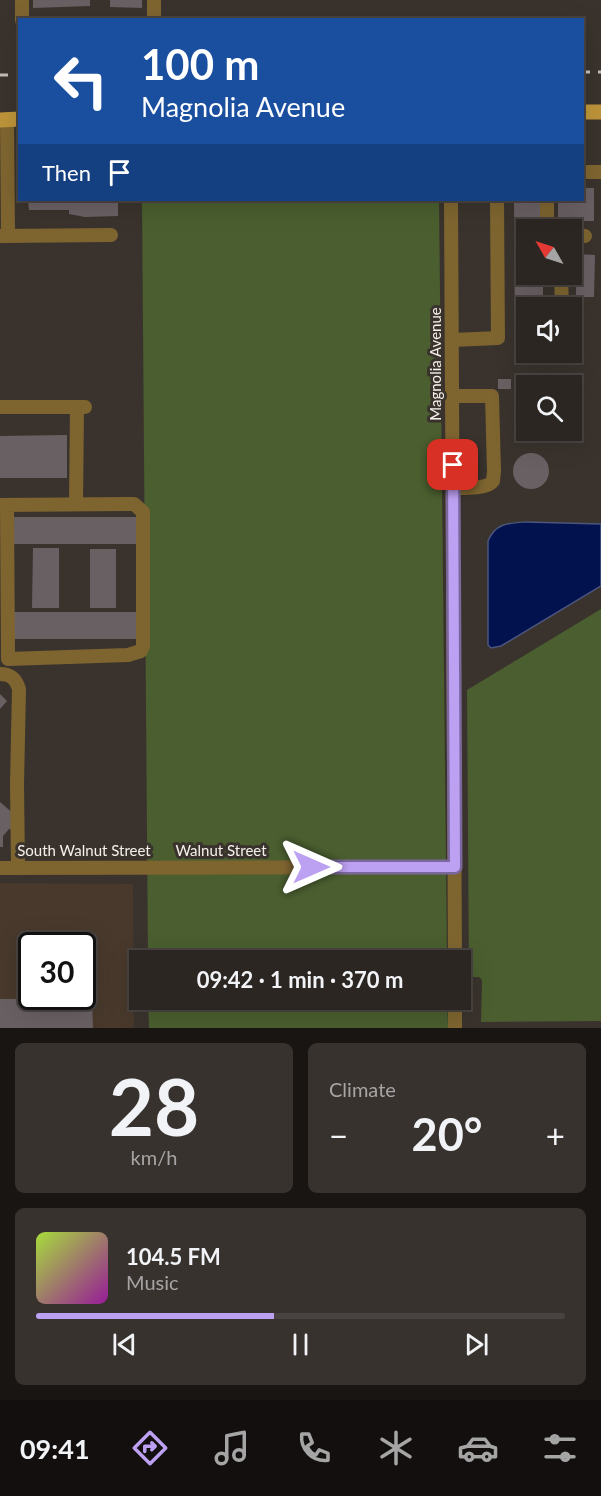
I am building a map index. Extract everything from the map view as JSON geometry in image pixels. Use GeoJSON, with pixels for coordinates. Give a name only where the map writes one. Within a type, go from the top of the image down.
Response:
{"type":"FeatureCollection","features":[{"type":"Feature","properties":{"kind":"main road"},"geometry":{"type":"LineString","coordinates":[[584,112],[601,112]]}},
{"type":"Feature","properties":{"kind":"street"},"geometry":{"type":"LineString","coordinates":[[22,0],[22,18]]}},
{"type":"Feature","properties":{"kind":"street"},"geometry":{"type":"LineString","coordinates":[[154,0],[154,18]]}},
{"type":"Feature","properties":{"kind":"street"},"geometry":{"type":"LineString","coordinates":[[9,119],[4,236],[111,235]]}},
{"type":"Feature","properties":{"kind":"street"},"geometry":{"type":"LineString","coordinates":[[584,172],[601,172]]}},
{"type":"Feature","properties":{"kind":"street","name":"Magnolia Avenue"},"geometry":{"type":"LineString","coordinates":[[451,201],[455,950]]}},
{"type":"Feature","properties":{"kind":"street"},"geometry":{"type":"LineString","coordinates":[[452,340],[498,338],[497,201]]}},
{"type":"Feature","properties":{"kind":"street"},"geometry":{"type":"LineString","coordinates":[[547,201],[547,219]]}},
{"type":"Feature","properties":{"kind":"street"},"geometry":{"type":"LineString","coordinates":[[453,396],[492,396],[494,471],[493,481],[484,487],[453,488]]}},
{"type":"Feature","properties":{"kind":"street"},"geometry":{"type":"LineString","coordinates":[[0,407],[81,407],[76,504]]}},
{"type":"Feature","properties":{"kind":"street"},"geometry":{"type":"LineString","coordinates":[[76,504],[134,504],[143,512],[143,645],[141,651],[128,656],[4,659],[4,505],[76,504]]}},
{"type":"Feature","properties":{"kind":"street"},"geometry":{"type":"LineString","coordinates":[[0,674],[13,677],[19,689],[18,868]]}},
{"type":"Feature","properties":{"kind":"street","name":"Walnut Street"},"geometry":{"type":"LineString","coordinates":[[168,868],[455,867]]}},
{"type":"Feature","properties":{"kind":"street","name":"South Walnut Street"},"geometry":{"type":"LineString","coordinates":[[0,868],[168,868]]}},
{"type":"Feature","properties":{"kind":"street"},"geometry":{"type":"LineString","coordinates":[[455,1010],[455,1028]]}},
{"type":"Feature","properties":{"kind":"shaded area"},"geometry":{"type":"Polygon","coordinates":[[[526,522],[601,524],[601,586],[501,646],[491,648],[488,645],[488,541],[494,531],[503,525],[526,522]]]}},
{"type":"Feature","properties":{"kind":"shaded area"},"geometry":{"type":"Polygon","coordinates":[[[0,883],[133,884],[133,950],[129,950],[129,1010],[134,1010],[134,1028],[0,1028],[0,883]]]}},
{"type":"Feature","properties":{"kind":"green space"},"geometry":{"type":"Polygon","coordinates":[[[142,201],[439,201],[447,950],[148,950],[142,201]]]}},
{"type":"Feature","properties":{"kind":"green space"},"geometry":{"type":"Polygon","coordinates":[[[601,609],[601,1021],[481,1022],[482,980],[479,977],[471,977],[471,950],[469,950],[467,690],[601,609]]]}},
{"type":"Feature","properties":{"kind":"green space"},"geometry":{"type":"Polygon","coordinates":[[[148,1010],[447,1010],[448,1028],[149,1028],[148,1010]]]}},
{"type":"Feature","properties":{"kind":"building"},"geometry":{"type":"Polygon","coordinates":[[[33,0],[90,0],[90,6],[33,8],[33,0]]]}},
{"type":"Feature","properties":{"kind":"building"},"geometry":{"type":"Polygon","coordinates":[[[110,0],[142,0],[142,8],[110,7],[110,0]]]}},
{"type":"Feature","properties":{"kind":"building"},"geometry":{"type":"Polygon","coordinates":[[[584,188],[594,188],[594,221],[558,219],[558,201],[584,201],[584,188]]]}},
{"type":"Feature","properties":{"kind":"building"},"geometry":{"type":"Polygon","coordinates":[[[28,201],[118,201],[118,216],[85,217],[69,214],[69,210],[29,210],[28,201]]]}},
{"type":"Feature","properties":{"kind":"building"},"geometry":{"type":"Polygon","coordinates":[[[514,201],[542,201],[543,219],[516,219],[516,285],[543,285],[543,297],[516,297],[516,334],[514,201]]]}},
{"type":"Feature","properties":{"kind":"building"},"geometry":{"type":"Polygon","coordinates":[[[582,254],[595,255],[594,297],[576,297],[576,285],[582,285],[582,254]]]}},
{"type":"Feature","properties":{"kind":"building"},"geometry":{"type":"Polygon","coordinates":[[[498,379],[511,379],[511,389],[498,389],[498,379]]]}},
{"type":"Feature","properties":{"kind":"building"},"geometry":{"type":"Polygon","coordinates":[[[67,435],[67,478],[0,478],[0,436],[67,435]]]}},
{"type":"Feature","properties":{"kind":"building"},"geometry":{"type":"Polygon","coordinates":[[[531,453],[544,458],[549,471],[544,484],[531,489],[518,484],[513,471],[518,458],[531,453]]]}},
{"type":"Feature","properties":{"kind":"building"},"geometry":{"type":"Polygon","coordinates":[[[12,517],[137,517],[137,544],[12,544],[12,517]]]}},
{"type":"Feature","properties":{"kind":"building"},"geometry":{"type":"Polygon","coordinates":[[[33,548],[59,548],[59,608],[32,608],[33,548]]]}},
{"type":"Feature","properties":{"kind":"building"},"geometry":{"type":"Polygon","coordinates":[[[90,549],[116,549],[116,608],[90,608],[90,549]]]}},
{"type":"Feature","properties":{"kind":"building"},"geometry":{"type":"Polygon","coordinates":[[[12,612],[137,612],[136,639],[12,639],[12,612]]]}},
{"type":"Feature","properties":{"kind":"building"},"geometry":{"type":"Polygon","coordinates":[[[0,694],[7,701],[0,709],[0,694]]]}},
{"type":"Feature","properties":{"kind":"building"},"geometry":{"type":"Polygon","coordinates":[[[0,802],[15,815],[14,829],[9,829],[3,836],[3,847],[0,847],[0,802]]]}},
{"type":"Feature","properties":{"kind":"building"},"geometry":{"type":"Polygon","coordinates":[[[0,999],[18,999],[18,1010],[92,1010],[93,1028],[0,1028],[0,999]]]}},
{"type":"Feature","properties":{"kind":"railway"},"geometry":{"type":"LineString","coordinates":[[584,72],[601,72]]}},
{"type":"Feature","properties":{"kind":"railway"},"geometry":{"type":"LineString","coordinates":[[0,75],[18,75]]}},
{"type":"Feature","properties":{"kind":"route"},"geometry":{"type":"LineString","coordinates":[[311,867],[455,867],[453,465]]}}]}
